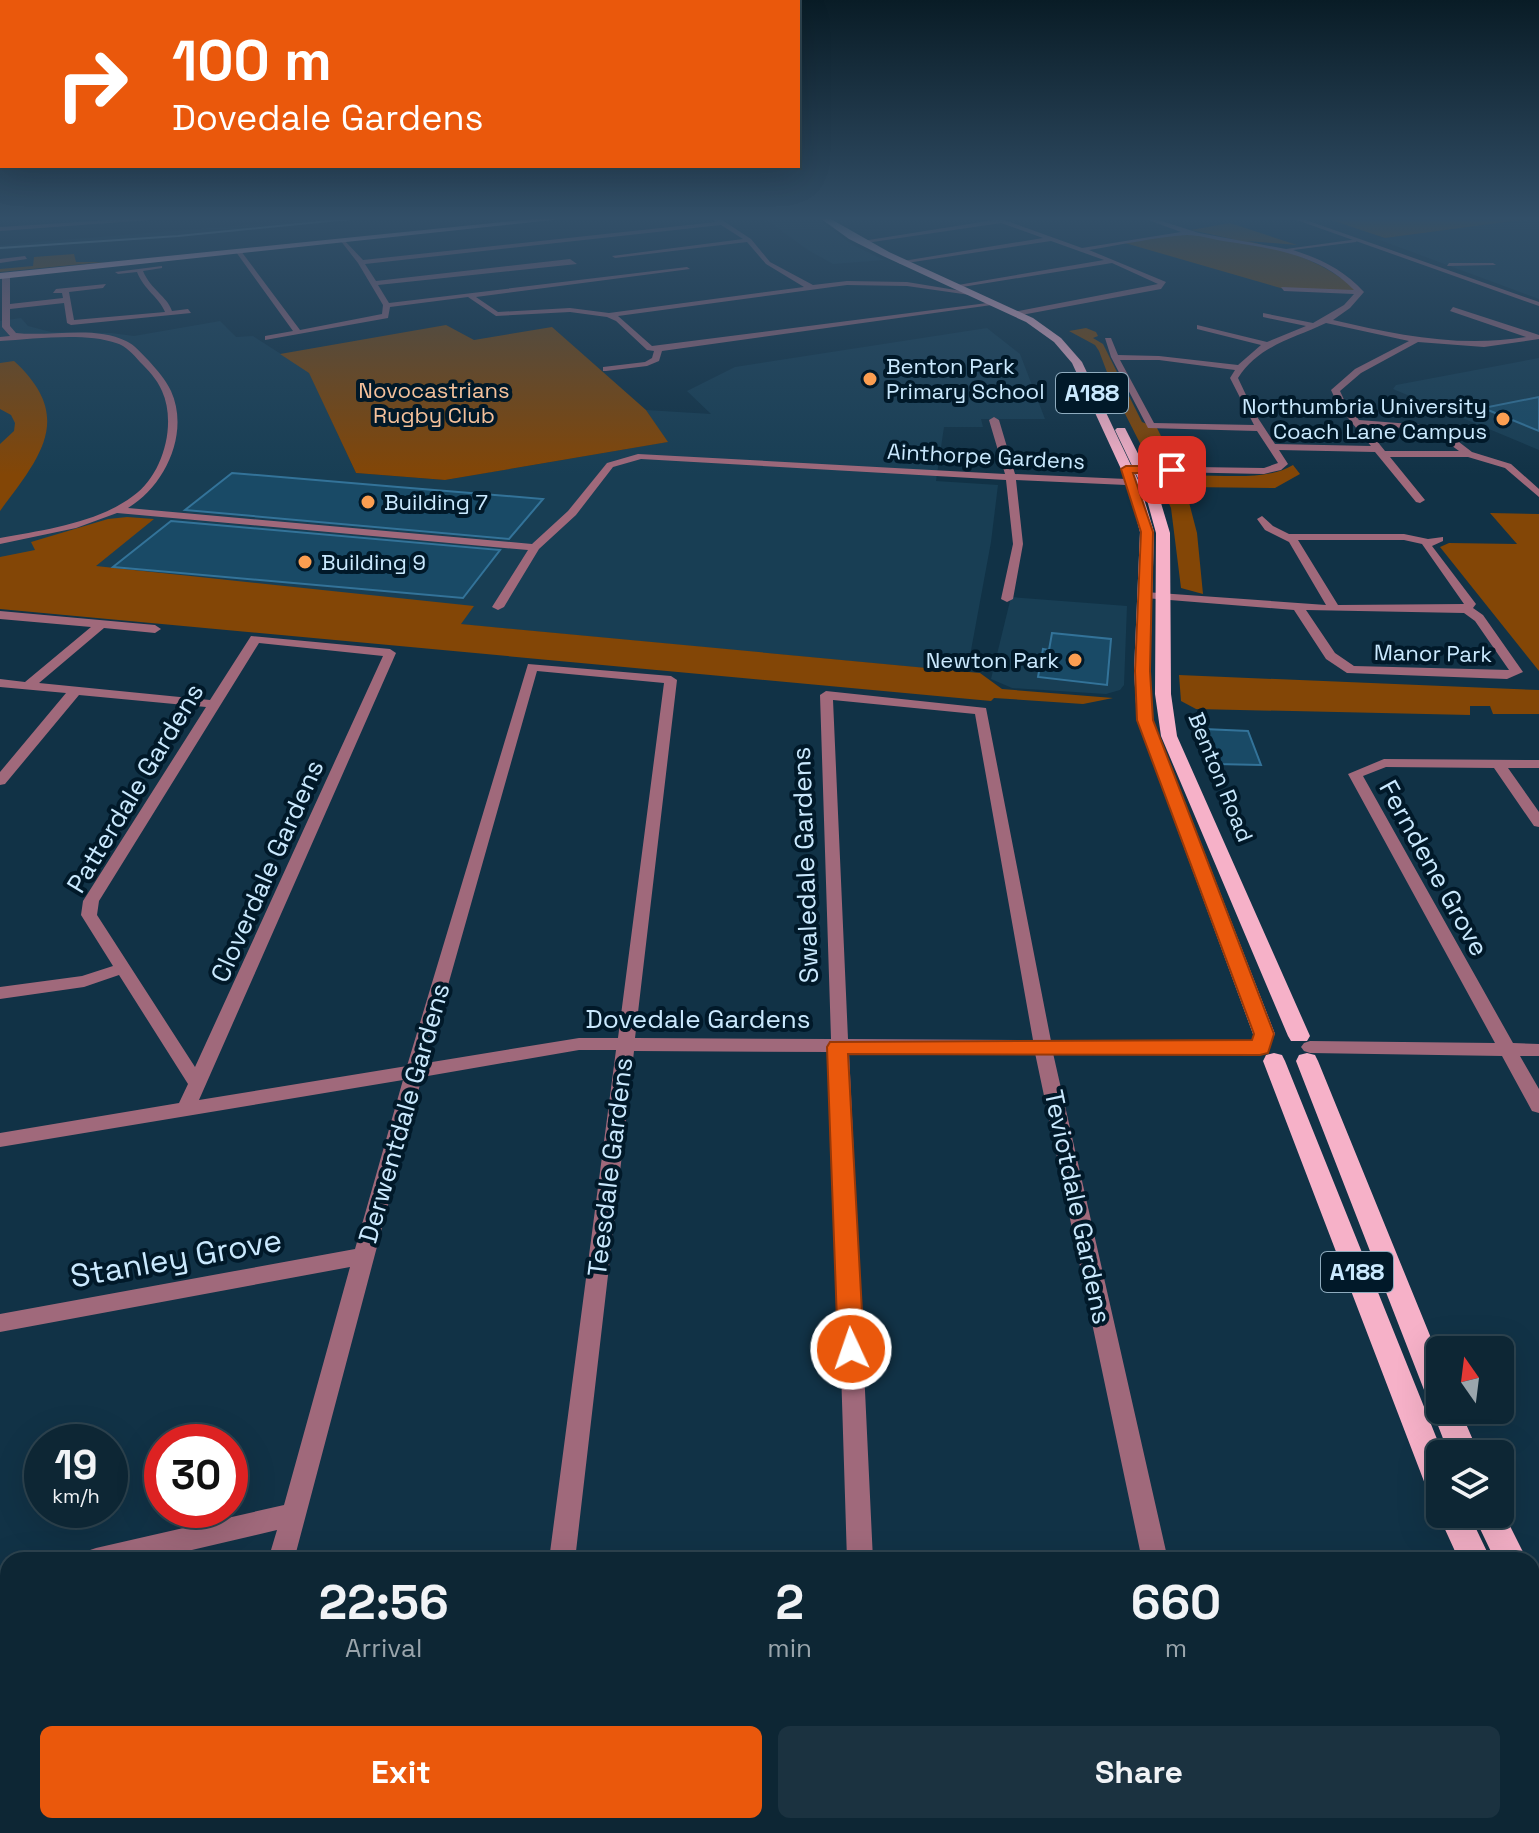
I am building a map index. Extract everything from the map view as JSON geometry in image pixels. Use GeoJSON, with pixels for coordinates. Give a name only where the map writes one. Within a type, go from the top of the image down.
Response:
{"type":"FeatureCollection","features":[{"type":"Feature","properties":{"kind":"main road","name":"Benton Road"},"geometry":{"type":"LineString","coordinates":[[995,304],[1086,354],[1127,442],[1138,476]]}},
{"type":"Feature","properties":{"kind":"main road","name":"Benton Road"},"geometry":{"type":"LineString","coordinates":[[1043,328],[1067,346],[1160,514],[1163,533],[1142,698],[1145,720],[1266,1048],[1426,1449]]}},
{"type":"Feature","properties":{"kind":"main road","name":"Benton Road"},"geometry":{"type":"LineString","coordinates":[[1155,596],[1169,736],[1305,1048],[1426,1359]]}},
{"type":"Feature","properties":{"kind":"main road"},"geometry":{"type":"LineString","coordinates":[[1277,1031],[1305,1048],[1290,1065],[1266,1048],[1277,1031]]}},
{"type":"Feature","properties":{"kind":"main road"},"geometry":{"type":"LineString","coordinates":[[1460,1528],[1471,1552]]}},
{"type":"Feature","properties":{"kind":"main road"},"geometry":{"type":"LineString","coordinates":[[1495,1528],[1507,1552]]}},
{"type":"Feature","properties":{"kind":"street"},"geometry":{"type":"LineString","coordinates":[[28,337],[14,335],[6,327],[4,312],[48,304]]}},
{"type":"Feature","properties":{"kind":"street"},"geometry":{"type":"LineString","coordinates":[[68,304],[71,323],[188,311]]}},
{"type":"Feature","properties":{"kind":"street"},"geometry":{"type":"LineString","coordinates":[[164,304],[169,314]]}},
{"type":"Feature","properties":{"kind":"street"},"geometry":{"type":"LineString","coordinates":[[277,304],[298,332]]}},
{"type":"Feature","properties":{"kind":"street"},"geometry":{"type":"LineString","coordinates":[[268,338],[378,319],[385,316],[387,305],[399,304]]}},
{"type":"Feature","properties":{"kind":"street"},"geometry":{"type":"LineString","coordinates":[[481,304],[503,315],[570,310],[609,315],[619,319],[650,348],[658,349],[995,304]]}},
{"type":"Feature","properties":{"kind":"street"},"geometry":{"type":"LineString","coordinates":[[609,315],[695,304]]}},
{"type":"Feature","properties":{"kind":"street"},"geometry":{"type":"LineString","coordinates":[[1016,314],[1071,304]]}},
{"type":"Feature","properties":{"kind":"street"},"geometry":{"type":"LineString","coordinates":[[1351,304],[1343,313],[1251,355],[1238,368],[1234,378],[1259,428],[1274,447],[1469,454],[1508,466],[1539,494]]}},
{"type":"Feature","properties":{"kind":"street"},"geometry":{"type":"LineString","coordinates":[[1453,309],[1537,338]]}},
{"type":"Feature","properties":{"kind":"street"},"geometry":{"type":"LineString","coordinates":[[1280,318],[1291,314]]}},
{"type":"Feature","properties":{"kind":"street"},"geometry":{"type":"LineString","coordinates":[[1266,315],[1314,326]]}},
{"type":"Feature","properties":{"kind":"street"},"geometry":{"type":"LineString","coordinates":[[1327,321],[1414,342],[1467,347],[1537,338]]}},
{"type":"Feature","properties":{"kind":"street"},"geometry":{"type":"LineString","coordinates":[[1200,327],[1269,345]]}},
{"type":"Feature","properties":{"kind":"street"},"geometry":{"type":"LineString","coordinates":[[0,339],[28,337],[122,342],[151,369],[169,395],[173,428],[161,467],[139,498],[91,519],[0,541]]}},
{"type":"Feature","properties":{"kind":"street"},"geometry":{"type":"LineString","coordinates":[[1108,340],[1151,426],[1259,428]]}},
{"type":"Feature","properties":{"kind":"street"},"geometry":{"type":"LineString","coordinates":[[1414,342],[1358,371],[1335,390],[1355,422],[1420,500]]}},
{"type":"Feature","properties":{"kind":"street"},"geometry":{"type":"LineString","coordinates":[[606,369],[647,364],[656,359],[658,349]]}},
{"type":"Feature","properties":{"kind":"street"},"geometry":{"type":"LineString","coordinates":[[1115,357],[1159,358],[1238,368]]}},
{"type":"Feature","properties":{"kind":"street"},"geometry":{"type":"LineString","coordinates":[[994,420],[1011,478],[1018,544],[1007,599]]}},
{"type":"Feature","properties":{"kind":"street"},"geometry":{"type":"LineString","coordinates":[[1355,422],[1424,428],[1443,434],[1469,454]]}},
{"type":"Feature","properties":{"kind":"street","name":"Ainthorpe Gardens"},"geometry":{"type":"LineString","coordinates":[[498,607],[535,547],[572,513],[610,465],[629,458],[657,456],[1011,478],[1138,476],[1264,471],[1283,464],[1274,447]]}},
{"type":"Feature","properties":{"kind":"street"},"geometry":{"type":"LineString","coordinates":[[114,510],[535,547]]}},
{"type":"Feature","properties":{"kind":"street"},"geometry":{"type":"LineString","coordinates":[[1262,519],[1269,528],[1289,537],[1334,609]]}},
{"type":"Feature","properties":{"kind":"street","name":"Manor Park"},"geometry":{"type":"LineString","coordinates":[[1289,537],[1434,540],[1428,548],[1470,604],[1467,609]]}},
{"type":"Feature","properties":{"kind":"street","name":"Manor Park"},"geometry":{"type":"LineString","coordinates":[[1155,596],[1334,609],[1467,609],[1479,618],[1517,672],[1507,675],[1351,670],[1330,656],[1298,607]]}},
{"type":"Feature","properties":{"kind":"street"},"geometry":{"type":"LineString","coordinates":[[0,615],[155,629]]}},
{"type":"Feature","properties":{"kind":"street"},"geometry":{"type":"LineString","coordinates":[[28,686],[101,624]]}},
{"type":"Feature","properties":{"kind":"street","name":"Cloverdale Gardens"},"geometry":{"type":"LineString","coordinates":[[186,1108],[390,653],[255,639]]}},
{"type":"Feature","properties":{"kind":"street","name":"Patterdale Gardens"},"geometry":{"type":"LineString","coordinates":[[197,1084],[89,915],[91,901],[255,639]]}},
{"type":"Feature","properties":{"kind":"street","name":"Teesdale Gardens"},"geometry":{"type":"LineString","coordinates":[[532,667],[671,680],[563,1552]]}},
{"type":"Feature","properties":{"kind":"street","name":"Derwentdale Gardens"},"geometry":{"type":"LineString","coordinates":[[283,1552],[414,1072],[532,667]]}},
{"type":"Feature","properties":{"kind":"street"},"geometry":{"type":"LineString","coordinates":[[0,683],[213,704]]}},
{"type":"Feature","properties":{"kind":"street"},"geometry":{"type":"LineString","coordinates":[[2,775],[75,691]]}},
{"type":"Feature","properties":{"kind":"street","name":"Teviotdale Gardens"},"geometry":{"type":"LineString","coordinates":[[826,695],[981,711],[1043,1047],[1153,1552]]}},
{"type":"Feature","properties":{"kind":"street","name":"Swaledale Gardens"},"geometry":{"type":"LineString","coordinates":[[826,695],[837,1047],[860,1552]]}},
{"type":"Feature","properties":{"kind":"street","name":"Ferndene Grove"},"geometry":{"type":"LineString","coordinates":[[1539,764],[1384,763],[1355,774],[1539,1106]]}},
{"type":"Feature","properties":{"kind":"street"},"geometry":{"type":"LineString","coordinates":[[1498,763],[1539,823]]}},
{"type":"Feature","properties":{"kind":"street"},"geometry":{"type":"LineString","coordinates":[[0,993],[84,981],[121,969]]}},
{"type":"Feature","properties":{"kind":"street","name":"Dovedale Gardens"},"geometry":{"type":"LineString","coordinates":[[0,1140],[579,1044],[1266,1048]]}},
{"type":"Feature","properties":{"kind":"street"},"geometry":{"type":"LineString","coordinates":[[1305,1048],[1539,1050]]}},
{"type":"Feature","properties":{"kind":"street","name":"Stanley Grove"},"geometry":{"type":"LineString","coordinates":[[0,1323],[364,1256]]}},
{"type":"Feature","properties":{"kind":"street"},"geometry":{"type":"LineString","coordinates":[[131,1552],[293,1515]]}},
{"type":"Feature","properties":{"kind":"shaded area"},"geometry":{"type":"Polygon","coordinates":[[[21,318],[28,326],[51,332],[134,336],[220,321],[236,337],[253,336],[309,372],[356,473],[445,480],[667,442],[646,410],[711,414],[687,391],[735,367],[987,328],[1020,354],[1045,419],[981,419],[983,427],[944,427],[936,481],[998,485],[991,542],[967,672],[0,581],[0,321],[21,318]]]}},
{"type":"Feature","properties":{"kind":"shaded area","name":"Northumbria University Coach Lane Campus"},"geometry":{"type":"Polygon","coordinates":[[[1539,358],[1539,450],[1393,389],[1396,385],[1539,358]]]}},
{"type":"Feature","properties":{"kind":"shaded area"},"geometry":{"type":"Polygon","coordinates":[[[1011,597],[1127,606],[1124,685],[1120,690],[1106,694],[1012,688],[991,679],[1011,597]]]}},
{"type":"Feature","properties":{"kind":"green space","name":"Novocastrians Rugby Club"},"geometry":{"type":"Polygon","coordinates":[[[446,325],[474,340],[552,327],[646,410],[668,442],[445,480],[356,473],[309,373],[280,354],[446,325]]]}},
{"type":"Feature","properties":{"kind":"green space"},"geometry":{"type":"Polygon","coordinates":[[[1086,328],[1096,332],[1098,336],[1093,338],[1103,344],[1142,422],[1157,428],[1175,464],[1147,457],[1116,396],[1099,351],[1095,345],[1069,331],[1086,328]]]}},
{"type":"Feature","properties":{"kind":"green space"},"geometry":{"type":"Polygon","coordinates":[[[14,361],[33,381],[43,400],[47,419],[39,454],[0,511],[0,444],[14,431],[15,423],[11,415],[0,409],[0,363],[14,361]]]}},
{"type":"Feature","properties":{"kind":"green space"},"geometry":{"type":"Polygon","coordinates":[[[1293,465],[1300,474],[1275,488],[1185,487],[1197,533],[1203,594],[1181,588],[1171,508],[1157,478],[1263,475],[1293,465]]]}},
{"type":"Feature","properties":{"kind":"green space"},"geometry":{"type":"Polygon","coordinates":[[[1490,513],[1539,514],[1539,671],[1440,547],[1449,543],[1517,544],[1490,513]]]}},
{"type":"Feature","properties":{"kind":"green space"},"geometry":{"type":"Polygon","coordinates":[[[108,519],[154,519],[96,566],[474,606],[461,624],[980,673],[1002,689],[1113,698],[1083,704],[994,698],[991,701],[0,609],[0,557],[35,550],[31,542],[108,519]]]}},
{"type":"Feature","properties":{"kind":"green space"},"geometry":{"type":"Polygon","coordinates":[[[1179,675],[1539,690],[1539,714],[1493,714],[1490,706],[1470,706],[1470,715],[1196,709],[1181,701],[1179,675]]]}},
{"type":"Feature","properties":{"kind":"building"},"geometry":{"type":"Polygon","coordinates":[[[1539,397],[1539,431],[1483,408],[1539,397]]]}},
{"type":"Feature","properties":{"kind":"building","name":"Building 7"},"geometry":{"type":"Polygon","coordinates":[[[232,473],[543,499],[509,539],[185,510],[232,473]]]}},
{"type":"Feature","properties":{"kind":"building","name":"Building 9"},"geometry":{"type":"Polygon","coordinates":[[[171,521],[500,550],[463,598],[113,567],[171,521]]]}},
{"type":"Feature","properties":{"kind":"building","name":"Newton Park"},"geometry":{"type":"Polygon","coordinates":[[[1052,633],[1111,639],[1107,685],[1038,677],[1043,649],[1049,650],[1052,633]]]}},
{"type":"Feature","properties":{"kind":"building"},"geometry":{"type":"Polygon","coordinates":[[[1204,729],[1248,731],[1261,765],[1216,764],[1204,729]]]}},
{"type":"Feature","properties":{"kind":"place","name":"Benton Park Primary School"},"geometry":{"type":"Point","coordinates":[870,379]}},
{"type":"Feature","properties":{"kind":"place","name":"Northumbria University Coach Lane Campus"},"geometry":{"type":"Point","coordinates":[1503,419]}},
{"type":"Feature","properties":{"kind":"place","name":"Building 7"},"geometry":{"type":"Point","coordinates":[368,502]}},
{"type":"Feature","properties":{"kind":"place","name":"Building 9"},"geometry":{"type":"Point","coordinates":[305,562]}},
{"type":"Feature","properties":{"kind":"place","name":"Newton Park"},"geometry":{"type":"Point","coordinates":[1075,660]}},
{"type":"Feature","properties":{"kind":"route"},"geometry":{"type":"LineString","coordinates":[[851,1349],[837,1047],[1260,1048],[1260,1039],[1264,1034],[1145,720],[1142,671],[1147,532],[1133,482],[1126,469],[1172,470]]}}]}
